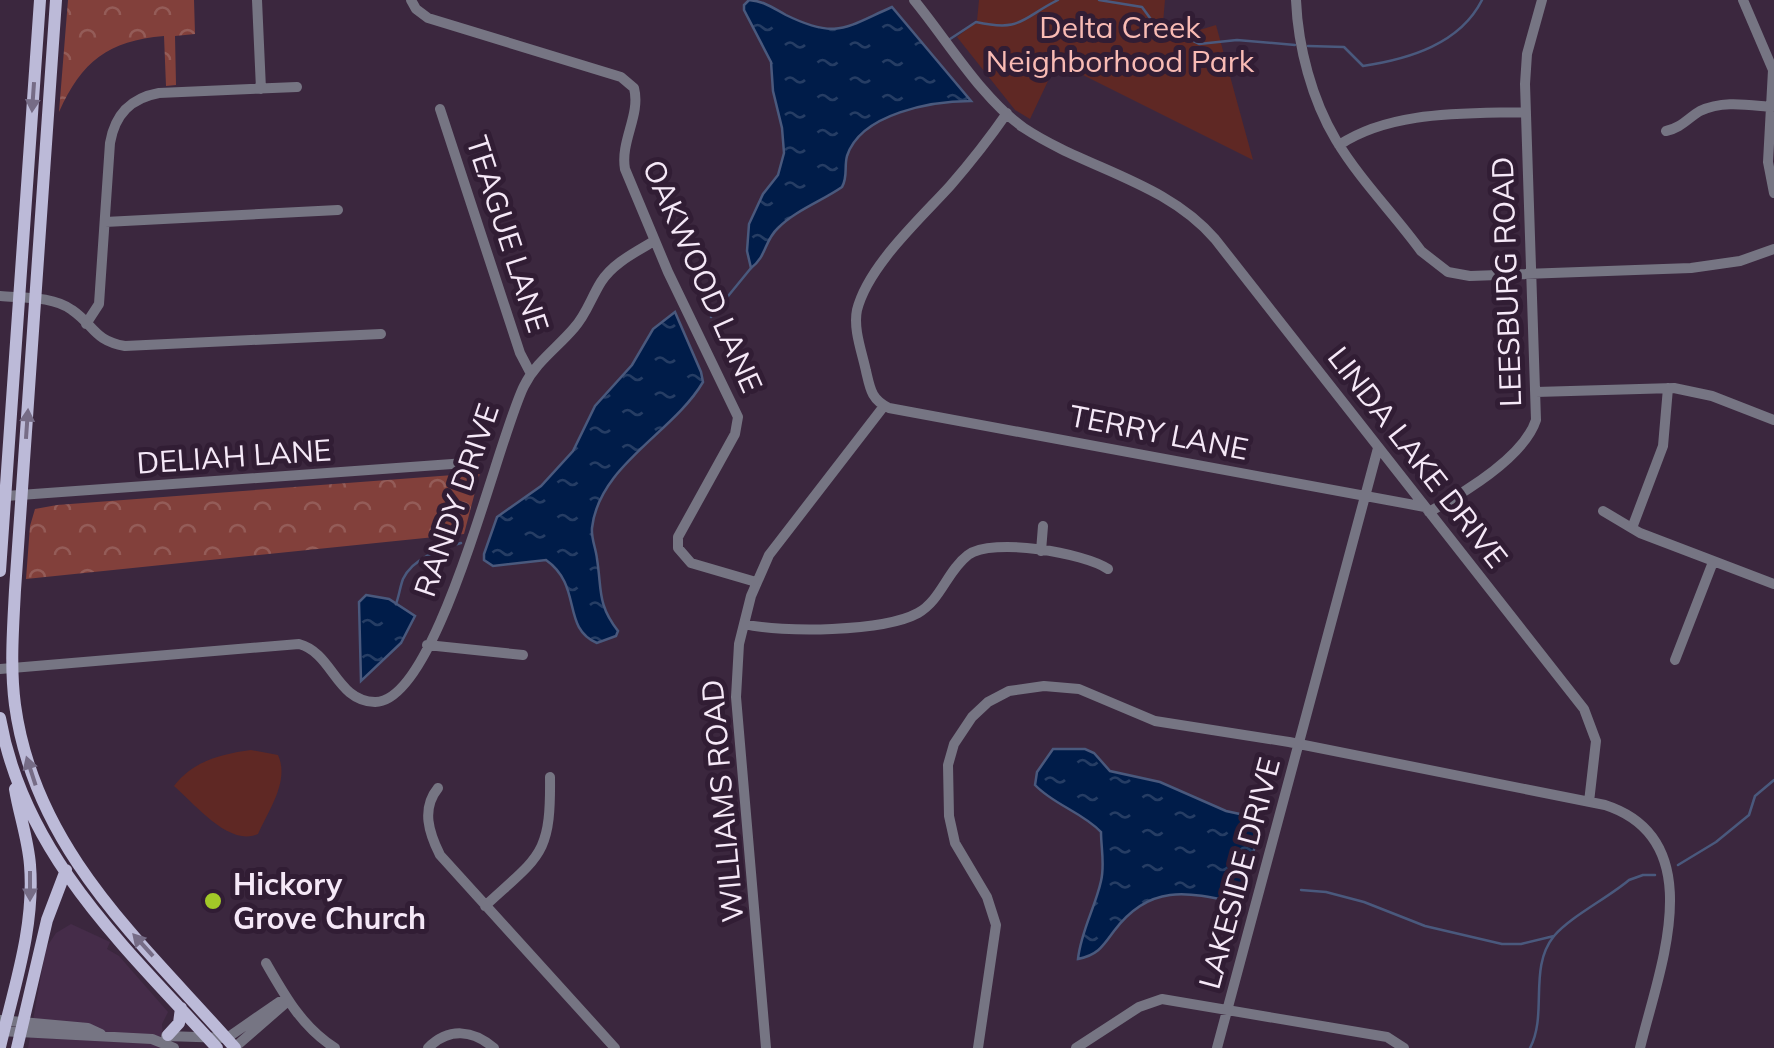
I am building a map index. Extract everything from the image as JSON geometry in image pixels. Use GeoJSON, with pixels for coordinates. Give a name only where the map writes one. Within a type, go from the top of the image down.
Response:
{"type":"FeatureCollection","features":[{"type":"Feature","properties":{"kind":"main road"},"geometry":{"type":"LineString","coordinates":[[0,571],[40,0]]}},
{"type":"Feature","properties":{"kind":"main road"},"geometry":{"type":"LineString","coordinates":[[56,0],[22,496],[6,669],[28,762],[42,802],[72,859],[100,898],[226,1045]]}},
{"type":"Feature","properties":{"kind":"main road"},"geometry":{"type":"LineString","coordinates":[[0,718],[28,850],[31,891],[28,930],[0,1047]]}},
{"type":"Feature","properties":{"kind":"main road"},"geometry":{"type":"LineString","coordinates":[[11,762],[34,818],[81,897],[181,1008],[226,1045]]}},
{"type":"Feature","properties":{"kind":"main road"},"geometry":{"type":"LineString","coordinates":[[16,1048],[50,906],[72,859]]}},
{"type":"Feature","properties":{"kind":"main road"},"geometry":{"type":"LineString","coordinates":[[50,906],[68,895],[81,897]]}},
{"type":"Feature","properties":{"kind":"main road"},"geometry":{"type":"LineString","coordinates":[[171,1042],[181,1008]]}},
{"type":"Feature","properties":{"kind":"street"},"geometry":{"type":"LineString","coordinates":[[257,0],[261,89]]}},
{"type":"Feature","properties":{"kind":"street","name":"OAKWOOD LANE"},"geometry":{"type":"LineString","coordinates":[[411,0],[421,14],[455,28],[622,77],[634,88],[636,103],[624,145],[624,164],[654,240],[738,417],[735,434],[678,537],[678,548],[691,563],[756,582]]}},
{"type":"Feature","properties":{"kind":"street","name":"LINDA LAKE DRIVE"},"geometry":{"type":"LineString","coordinates":[[914,0],[1007,114],[1028,130],[1188,211],[1215,238],[1590,719],[1596,753],[1589,802]]}},
{"type":"Feature","properties":{"kind":"street"},"geometry":{"type":"LineString","coordinates":[[1296,0],[1302,49],[1318,101],[1339,144],[1420,251],[1438,266],[1470,276],[1716,265],[1774,249]]}},
{"type":"Feature","properties":{"kind":"street","name":"LEESBURG ROAD"},"geometry":{"type":"LineString","coordinates":[[1427,510],[1454,498],[1522,445],[1536,420],[1526,112],[1527,54],[1542,0]]}},
{"type":"Feature","properties":{"kind":"street"},"geometry":{"type":"LineString","coordinates":[[1744,0],[1771,58],[1774,82],[1768,162],[1774,193]]}},
{"type":"Feature","properties":{"kind":"street"},"geometry":{"type":"LineString","coordinates":[[86,324],[99,304],[112,132],[125,108],[144,97],[160,94],[297,86]]}},
{"type":"Feature","properties":{"kind":"street"},"geometry":{"type":"LineString","coordinates":[[1666,131],[1710,107],[1772,107]]}},
{"type":"Feature","properties":{"kind":"street","name":"TEAGUE LANE"},"geometry":{"type":"LineString","coordinates":[[440,109],[520,353],[531,374]]}},
{"type":"Feature","properties":{"kind":"street"},"geometry":{"type":"LineString","coordinates":[[1339,144],[1379,124],[1526,112]]}},
{"type":"Feature","properties":{"kind":"street"},"geometry":{"type":"LineString","coordinates":[[884,406],[869,387],[856,325],[860,303],[884,262],[1007,114]]}},
{"type":"Feature","properties":{"kind":"street"},"geometry":{"type":"LineString","coordinates":[[105,222],[338,210]]}},
{"type":"Feature","properties":{"kind":"street","name":"RANDY DRIVE"},"geometry":{"type":"LineString","coordinates":[[6,669],[299,644],[318,653],[352,694],[378,702],[401,691],[427,645],[468,552],[510,416],[531,374],[582,318],[610,270],[654,240]]}},
{"type":"Feature","properties":{"kind":"street"},"geometry":{"type":"LineString","coordinates":[[0,296],[64,306],[104,341],[130,346],[380,334]]}},
{"type":"Feature","properties":{"kind":"street"},"geometry":{"type":"LineString","coordinates":[[1632,528],[1663,446],[1668,388]]}},
{"type":"Feature","properties":{"kind":"street"},"geometry":{"type":"LineString","coordinates":[[1536,392],[1668,388],[1712,396],[1774,420]]}},
{"type":"Feature","properties":{"kind":"street","name":"TERRY LANE"},"geometry":{"type":"LineString","coordinates":[[884,406],[1427,510]]}},
{"type":"Feature","properties":{"kind":"street","name":"WILLIAMS ROAD"},"geometry":{"type":"LineString","coordinates":[[766,1048],[736,664],[756,582],[778,541],[884,406]]}},
{"type":"Feature","properties":{"kind":"street"},"geometry":{"type":"LineString","coordinates":[[1378,448],[1300,745],[1612,807],[1641,824],[1660,852],[1672,904],[1670,927],[1640,1048]]}},
{"type":"Feature","properties":{"kind":"street","name":"DELIAH LANE"},"geometry":{"type":"LineString","coordinates":[[6,496],[466,463]]}},
{"type":"Feature","properties":{"kind":"street"},"geometry":{"type":"LineString","coordinates":[[1603,511],[1632,528],[1774,584]]}},
{"type":"Feature","properties":{"kind":"street"},"geometry":{"type":"LineString","coordinates":[[1040,551],[1043,526]]}},
{"type":"Feature","properties":{"kind":"street"},"geometry":{"type":"LineString","coordinates":[[744,624],[793,631],[906,618],[926,608],[962,560],[990,547],[1087,558],[1108,569]]}},
{"type":"Feature","properties":{"kind":"street"},"geometry":{"type":"LineString","coordinates":[[1675,660],[1713,562]]}},
{"type":"Feature","properties":{"kind":"street"},"geometry":{"type":"LineString","coordinates":[[427,645],[523,655]]}},
{"type":"Feature","properties":{"kind":"street","name":"LAKESIDE DRIVE"},"geometry":{"type":"LineString","coordinates":[[978,1048],[996,925],[987,897],[956,843],[947,778],[954,744],[981,708],[1018,689],[1061,686],[1098,694],[1155,721],[1300,745],[1217,1048]]}},
{"type":"Feature","properties":{"kind":"street"},"geometry":{"type":"LineString","coordinates":[[484,906],[544,846],[550,822],[550,777]]}},
{"type":"Feature","properties":{"kind":"street"},"geometry":{"type":"LineString","coordinates":[[438,788],[428,804],[432,837],[447,866],[614,1048]]}},
{"type":"Feature","properties":{"kind":"street"},"geometry":{"type":"LineString","coordinates":[[266,963],[314,1035],[336,1048]]}},
{"type":"Feature","properties":{"kind":"street"},"geometry":{"type":"LineString","coordinates":[[1076,1048],[1154,1000],[1175,999],[1387,1037],[1404,1048]]}},
{"type":"Feature","properties":{"kind":"street"},"geometry":{"type":"LineString","coordinates":[[2,1026],[88,1028],[102,1035],[226,1045],[279,1002],[288,1001]]}},
{"type":"Feature","properties":{"kind":"street"},"geometry":{"type":"LineString","coordinates":[[428,1048],[440,1038],[464,1032],[480,1036],[494,1048]]}},
{"type":"Feature","properties":{"kind":"shaded area"},"geometry":{"type":"Polygon","coordinates":[[[71,924],[110,942],[107,949],[119,956],[168,1012],[162,1024],[164,1048],[28,1048],[46,948],[56,933],[71,924]]]}},
{"type":"Feature","properties":{"kind":"green space"},"geometry":{"type":"Polygon","coordinates":[[[68,0],[194,0],[195,34],[175,36],[176,85],[166,86],[164,36],[144,39],[99,57],[77,79],[59,112],[68,0]]]}},
{"type":"Feature","properties":{"kind":"green space","name":"Delta Creek Neighborhood Park"},"geometry":{"type":"Polygon","coordinates":[[[979,0],[1165,0],[1163,23],[1185,38],[1186,34],[1216,25],[1253,160],[1057,62],[1030,119],[1015,110],[957,37],[977,21],[979,0]]]}},
{"type":"Feature","properties":{"kind":"green space"},"geometry":{"type":"Polygon","coordinates":[[[480,473],[464,534],[26,579],[35,509],[480,473]]]}},
{"type":"Feature","properties":{"kind":"green space"},"geometry":{"type":"Polygon","coordinates":[[[251,750],[278,755],[280,785],[258,834],[236,835],[213,822],[174,786],[208,760],[251,750]]]}},
{"type":"Feature","properties":{"kind":"water"},"geometry":{"type":"Polygon","coordinates":[[[749,0],[764,3],[803,23],[830,29],[852,25],[892,7],[971,101],[900,112],[867,129],[847,156],[842,187],[785,222],[773,233],[751,268],[747,251],[749,224],[763,194],[778,175],[784,153],[771,62],[744,10],[749,0]]]}},
{"type":"Feature","properties":{"kind":"water"},"geometry":{"type":"Polygon","coordinates":[[[675,312],[703,382],[622,468],[598,506],[592,532],[602,596],[618,631],[616,636],[597,643],[579,627],[565,582],[546,560],[493,566],[484,560],[484,554],[497,517],[541,486],[573,451],[595,406],[632,365],[653,329],[675,312]]]}},
{"type":"Feature","properties":{"kind":"water"},"geometry":{"type":"Polygon","coordinates":[[[366,595],[389,599],[415,616],[401,643],[361,681],[359,602],[366,595]]]}},
{"type":"Feature","properties":{"kind":"water"},"geometry":{"type":"Polygon","coordinates":[[[1053,749],[1085,749],[1110,771],[1160,782],[1226,811],[1263,819],[1238,903],[1186,894],[1156,898],[1128,916],[1095,952],[1078,959],[1102,875],[1101,832],[1035,785],[1037,772],[1053,749]]]}},
{"type":"Feature","properties":{"kind":"waterway"},"geometry":{"type":"LineString","coordinates":[[947,41],[976,22],[1012,24],[1058,0]]}},
{"type":"Feature","properties":{"kind":"waterway"},"geometry":{"type":"LineString","coordinates":[[1099,0],[1142,7],[1158,29],[1199,44],[1237,40],[1295,45]]}},
{"type":"Feature","properties":{"kind":"waterway"},"geometry":{"type":"LineString","coordinates":[[1308,46],[1344,47],[1363,66],[1398,59],[1447,38],[1461,28],[1482,0]]}},
{"type":"Feature","properties":{"kind":"waterway"},"geometry":{"type":"LineString","coordinates":[[711,317],[751,268]]}},
{"type":"Feature","properties":{"kind":"waterway"},"geometry":{"type":"LineString","coordinates":[[396,604],[403,579],[413,565],[436,551],[461,543]]}},
{"type":"Feature","properties":{"kind":"waterway"},"geometry":{"type":"LineString","coordinates":[[1678,865],[1716,842],[1749,815],[1755,796],[1774,780]]}},
{"type":"Feature","properties":{"kind":"waterway"},"geometry":{"type":"LineString","coordinates":[[1530,1048],[1538,1021],[1542,962],[1554,936],[1629,880],[1655,875]]}},
{"type":"Feature","properties":{"kind":"waterway"},"geometry":{"type":"LineString","coordinates":[[1301,890],[1364,902],[1425,926],[1502,944],[1554,936]]}},
{"type":"Feature","properties":{"kind":"place","name":"Hickory Grove Church"},"geometry":{"type":"Point","coordinates":[213,901]}}]}
